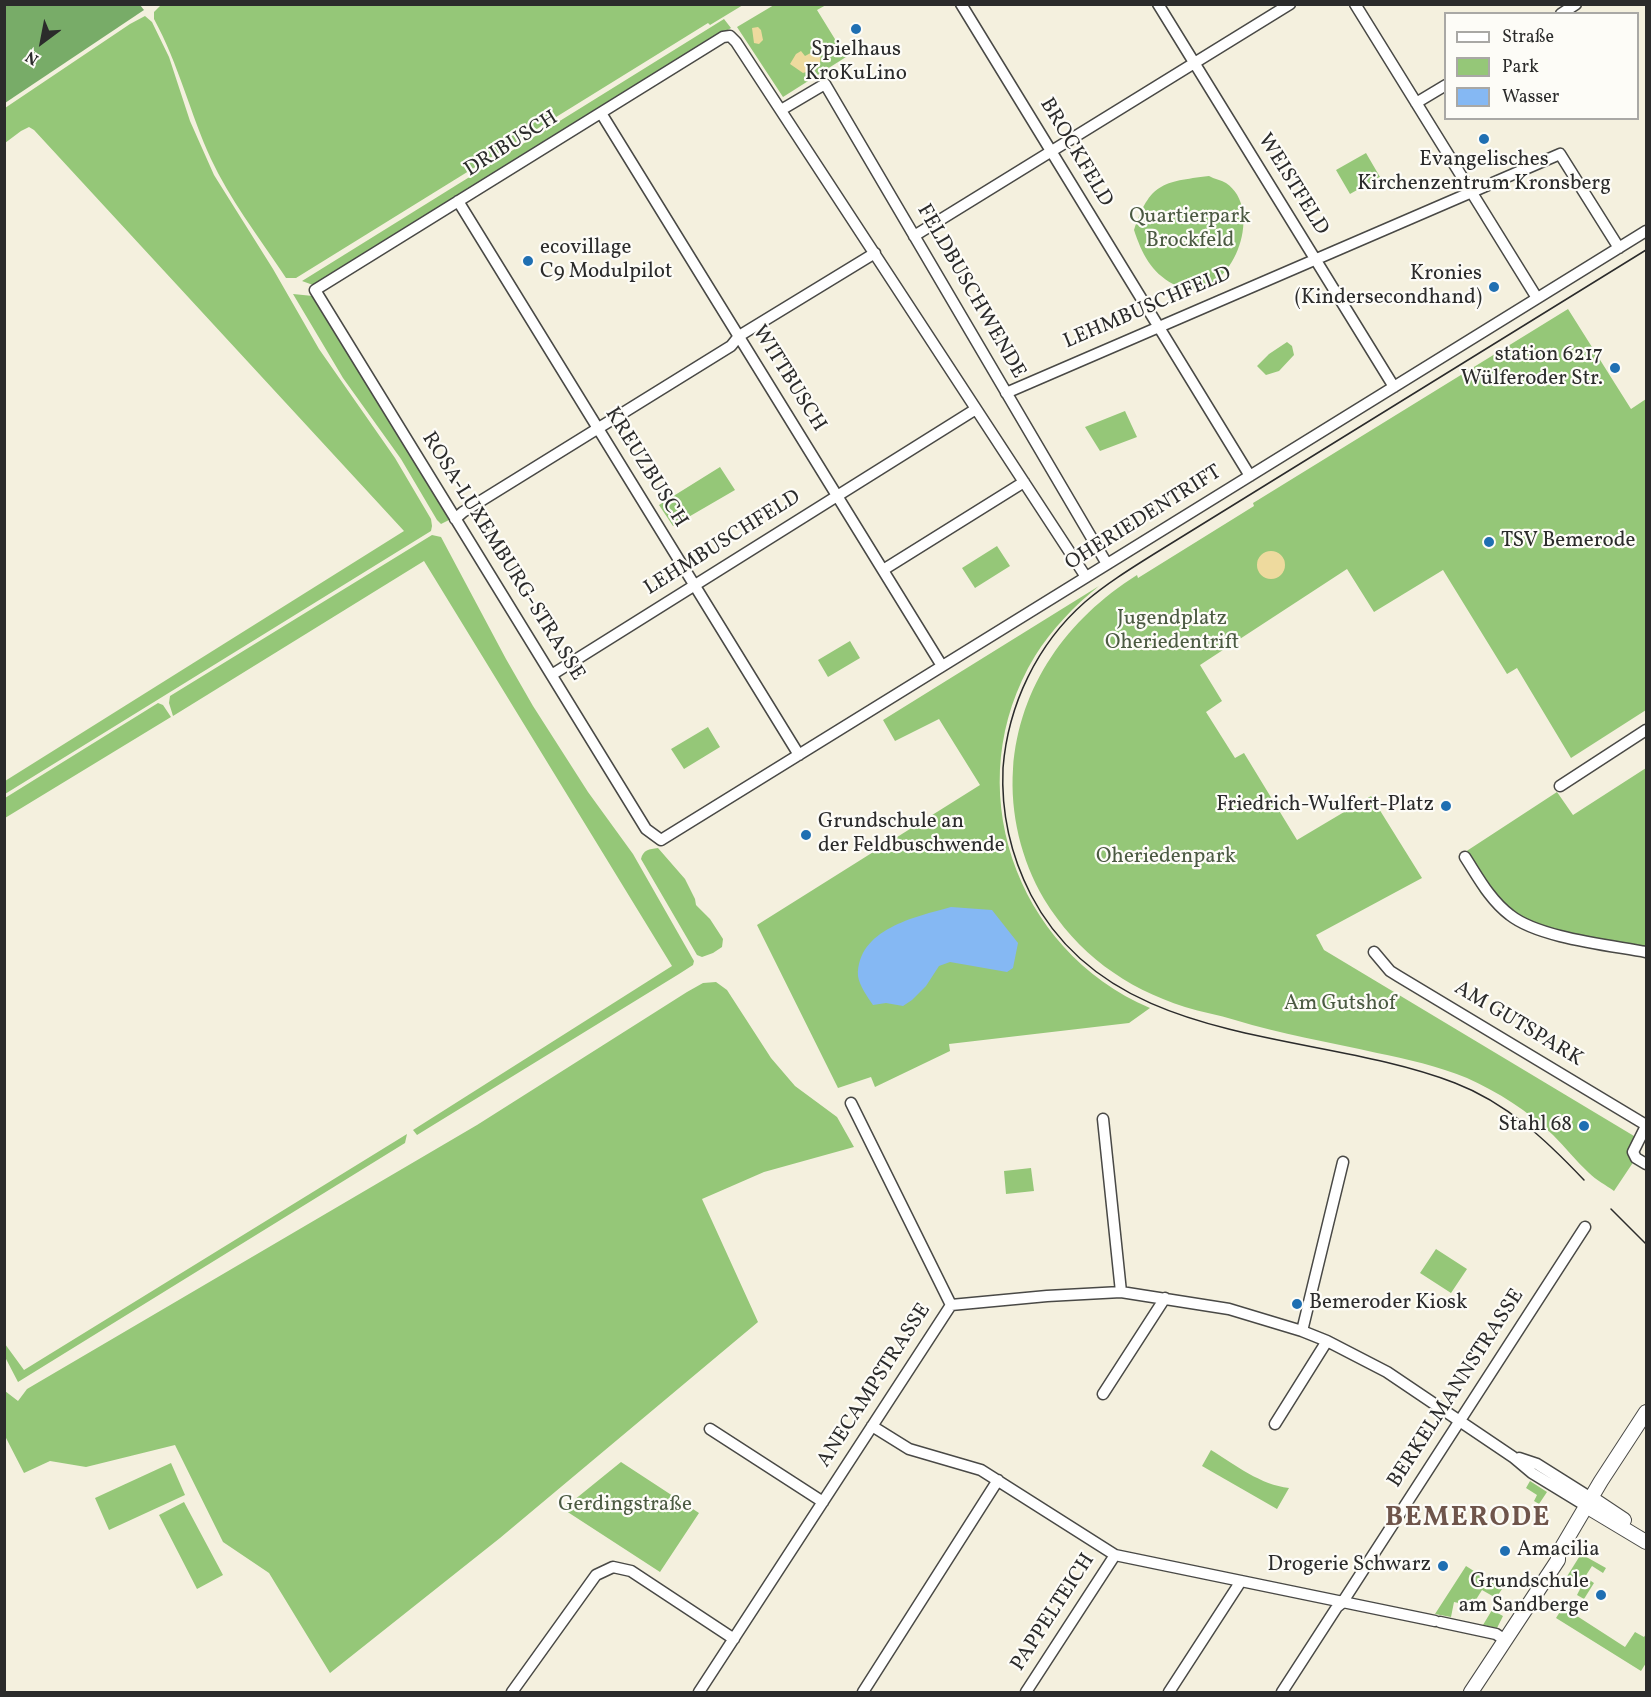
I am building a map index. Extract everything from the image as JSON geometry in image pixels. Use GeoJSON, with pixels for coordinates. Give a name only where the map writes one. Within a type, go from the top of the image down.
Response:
{"type":"FeatureCollection","features":[{"type":"Feature","properties":{"kind":"main road"},"geometry":{"type":"LineString","coordinates":[[1471,1692],[1558,1560],[1558,1554],[1589,1502],[1647,1412]]}},
{"type":"Feature","properties":{"kind":"main road"},"geometry":{"type":"LineString","coordinates":[[1589,1502],[1647,1534]]}},
{"type":"Feature","properties":{"kind":"main road"},"geometry":{"type":"LineString","coordinates":[[1589,1502],[1647,1542]]}},
{"type":"Feature","properties":{"kind":"street","name":"BROCKFELD"},"geometry":{"type":"LineString","coordinates":[[961,4],[1250,476]]}},
{"type":"Feature","properties":{"kind":"street","name":"WEISTFELD"},"geometry":{"type":"LineString","coordinates":[[1158,4],[1394,387]]}},
{"type":"Feature","properties":{"kind":"street"},"geometry":{"type":"LineString","coordinates":[[915,236],[1290,4]]}},
{"type":"Feature","properties":{"kind":"street"},"geometry":{"type":"LineString","coordinates":[[1355,4],[1537,298]]}},
{"type":"Feature","properties":{"kind":"street","name":"DRIBUSCH"},"geometry":{"type":"LineString","coordinates":[[315,290],[723,38],[730,36],[736,42],[781,110]]}},
{"type":"Feature","properties":{"kind":"street","name":"FELDBUSCHWENDE"},"geometry":{"type":"LineString","coordinates":[[781,110],[825,84],[1107,564]]}},
{"type":"Feature","properties":{"kind":"street"},"geometry":{"type":"LineString","coordinates":[[1416,103],[1444,86]]}},
{"type":"Feature","properties":{"kind":"street"},"geometry":{"type":"LineString","coordinates":[[781,110],[1086,577]]}},
{"type":"Feature","properties":{"kind":"street","name":"WITTBUSCH"},"geometry":{"type":"LineString","coordinates":[[601,113],[942,666]]}},
{"type":"Feature","properties":{"kind":"street","name":"LEHMBUSCHFELD"},"geometry":{"type":"LineString","coordinates":[[1006,393],[1560,154],[1619,248]]}},
{"type":"Feature","properties":{"kind":"street","name":"KREUZBUSCH"},"geometry":{"type":"LineString","coordinates":[[458,201],[799,754]]}},
{"type":"Feature","properties":{"kind":"street","name":"OHERIEDENTRIFT"},"geometry":{"type":"LineString","coordinates":[[662,840],[1647,231]]}},
{"type":"Feature","properties":{"kind":"street"},"geometry":{"type":"LineString","coordinates":[[455,519],[731,346],[739,336],[875,253]]}},
{"type":"Feature","properties":{"kind":"street","name":"ROSA-LUXEMBURG-STRASSE"},"geometry":{"type":"LineString","coordinates":[[315,290],[646,828],[662,840]]}},
{"type":"Feature","properties":{"kind":"street","name":"LEHMBUSCHFELD"},"geometry":{"type":"LineString","coordinates":[[553,674],[976,408]]}},
{"type":"Feature","properties":{"kind":"street"},"geometry":{"type":"LineString","coordinates":[[883,570],[1024,482]]}},
{"type":"Feature","properties":{"kind":"street"},"geometry":{"type":"LineString","coordinates":[[1560,786],[1647,730]]}},
{"type":"Feature","properties":{"kind":"street"},"geometry":{"type":"LineString","coordinates":[[1465,857],[1486,891],[1510,915],[1533,928],[1647,952]]}},
{"type":"Feature","properties":{"kind":"street","name":"AM GUTSPARK"},"geometry":{"type":"LineString","coordinates":[[1374,952],[1390,971],[1647,1125],[1633,1152],[1636,1158],[1647,1164]]}},
{"type":"Feature","properties":{"kind":"street"},"geometry":{"type":"LineString","coordinates":[[851,1104],[951,1305]]}},
{"type":"Feature","properties":{"kind":"street"},"geometry":{"type":"LineString","coordinates":[[1103,1119],[1121,1292]]}},
{"type":"Feature","properties":{"kind":"street"},"geometry":{"type":"LineString","coordinates":[[1302,1330],[1343,1162]]}},
{"type":"Feature","properties":{"kind":"street","name":"BERKELMANNSTRASSE"},"geometry":{"type":"LineString","coordinates":[[1282,1692],[1585,1227]]}},
{"type":"Feature","properties":{"kind":"street","name":"ANECAMPSTRASSE"},"geometry":{"type":"LineString","coordinates":[[699,1692],[951,1305],[1121,1292],[1229,1309],[1302,1330],[1387,1372],[1460,1420],[1532,1473],[1589,1502]]}},
{"type":"Feature","properties":{"kind":"street"},"geometry":{"type":"LineString","coordinates":[[1103,1394],[1165,1298]]}},
{"type":"Feature","properties":{"kind":"street"},"geometry":{"type":"LineString","coordinates":[[1275,1424],[1328,1341]]}},
{"type":"Feature","properties":{"kind":"street"},"geometry":{"type":"LineString","coordinates":[[872,1426],[909,1449],[981,1470],[1115,1555],[1496,1634],[1505,1640]]}},
{"type":"Feature","properties":{"kind":"street"},"geometry":{"type":"LineString","coordinates":[[710,1429],[823,1502]]}},
{"type":"Feature","properties":{"kind":"street"},"geometry":{"type":"LineString","coordinates":[[864,1692],[998,1480]]}},
{"type":"Feature","properties":{"kind":"street","name":"PAPPELTEICH"},"geometry":{"type":"LineString","coordinates":[[1026,1692],[1115,1555]]}},
{"type":"Feature","properties":{"kind":"street"},"geometry":{"type":"LineString","coordinates":[[512,1692],[596,1575],[613,1566],[631,1571],[734,1639]]}},
{"type":"Feature","properties":{"kind":"street"},"geometry":{"type":"LineString","coordinates":[[1169,1692],[1241,1581]]}},
{"type":"Feature","properties":{"kind":"green space"},"geometry":{"type":"Polygon","coordinates":[[[162,4],[743,5],[710,25],[708,23],[296,278],[286,278],[235,202],[211,159],[163,36],[154,19],[154,12],[162,4]]]}},
{"type":"Feature","properties":{"kind":"green space"},"geometry":{"type":"Polygon","coordinates":[[[5,5],[140,5],[144,10],[5,103],[5,5]]]}},
{"type":"Feature","properties":{"kind":"green space"},"geometry":{"type":"Polygon","coordinates":[[[774,5],[826,5],[817,10],[846,57],[783,97],[737,27],[774,5]]]}},
{"type":"Feature","properties":{"kind":"green space"},"geometry":{"type":"Polygon","coordinates":[[[145,16],[152,22],[169,57],[190,121],[214,175],[273,269],[319,349],[395,458],[431,519],[432,526],[431,531],[5,794],[5,781],[404,531],[34,130],[29,127],[5,143],[5,108],[145,16]]]}},
{"type":"Feature","properties":{"kind":"green space"},"geometry":{"type":"Polygon","coordinates":[[[724,19],[731,28],[313,285],[302,281],[724,19]]]}},
{"type":"Feature","properties":{"kind":"green space"},"geometry":{"type":"Polygon","coordinates":[[[1366,153],[1380,177],[1350,194],[1336,170],[1366,153]]]}},
{"type":"Feature","properties":{"kind":"green space","name":"Quartierpark Brockfeld"},"geometry":{"type":"Polygon","coordinates":[[[1209,176],[1226,183],[1238,197],[1243,215],[1242,235],[1236,255],[1224,272],[1210,285],[1192,289],[1173,284],[1153,268],[1140,247],[1134,230],[1146,203],[1160,188],[1180,180],[1209,176]]]}},
{"type":"Feature","properties":{"kind":"green space"},"geometry":{"type":"Polygon","coordinates":[[[293,294],[313,296],[451,519],[441,524],[437,520],[401,459],[343,378],[293,294]]]}},
{"type":"Feature","properties":{"kind":"green space","name":"Oheriedenpark"},"geometry":{"type":"Polygon","coordinates":[[[1568,309],[1631,409],[1646,399],[1646,710],[1571,758],[1517,668],[1507,674],[1443,570],[1374,612],[1347,569],[1200,665],[1222,701],[1206,712],[1235,758],[1244,753],[1297,840],[1371,796],[1422,878],[1316,935],[1324,950],[1639,1139],[1636,1158],[1614,1191],[1592,1176],[1553,1135],[1523,1110],[1490,1089],[1467,1078],[1411,1060],[1287,1034],[1191,1009],[1142,990],[1123,979],[1087,952],[1057,918],[1044,899],[1023,852],[1013,802],[1013,769],[1017,739],[1025,710],[1036,683],[1051,657],[1089,612],[1137,575],[1138,578],[1254,506],[1253,503],[1568,309]]]}},
{"type":"Feature","properties":{"kind":"green space"},"geometry":{"type":"Polygon","coordinates":[[[1287,342],[1292,346],[1294,355],[1279,371],[1266,375],[1257,366],[1269,354],[1287,342]]]}},
{"type":"Feature","properties":{"kind":"green space"},"geometry":{"type":"Polygon","coordinates":[[[1125,411],[1137,437],[1100,451],[1085,427],[1125,411]]]}},
{"type":"Feature","properties":{"kind":"green space"},"geometry":{"type":"Polygon","coordinates":[[[720,467],[735,490],[673,526],[659,505],[720,467]]]}},
{"type":"Feature","properties":{"kind":"green space"},"geometry":{"type":"Polygon","coordinates":[[[432,535],[441,537],[533,706],[588,792],[633,854],[694,961],[693,965],[679,974],[417,1135],[413,1130],[672,966],[424,561],[173,716],[169,703],[170,696],[432,535]]]}},
{"type":"Feature","properties":{"kind":"green space"},"geometry":{"type":"Polygon","coordinates":[[[997,546],[1010,566],[975,588],[962,568],[997,546]]]}},
{"type":"Feature","properties":{"kind":"green space"},"geometry":{"type":"Polygon","coordinates":[[[1099,586],[1064,618],[1049,636],[1035,656],[1012,705],[1001,757],[1001,808],[1012,858],[1033,905],[1064,947],[1103,981],[1150,1008],[1129,1023],[949,1044],[950,1051],[875,1087],[871,1077],[838,1088],[757,925],[980,785],[939,719],[895,741],[883,720],[1099,586]]]}},
{"type":"Feature","properties":{"kind":"green space"},"geometry":{"type":"Polygon","coordinates":[[[850,641],[860,658],[828,677],[818,660],[850,641]]]}},
{"type":"Feature","properties":{"kind":"green space"},"geometry":{"type":"Polygon","coordinates":[[[158,703],[163,705],[171,717],[5,818],[5,798],[158,703]]]}},
{"type":"Feature","properties":{"kind":"green space"},"geometry":{"type":"Polygon","coordinates":[[[708,727],[720,747],[684,769],[671,749],[708,727]]]}},
{"type":"Feature","properties":{"kind":"green space"},"geometry":{"type":"Polygon","coordinates":[[[1646,768],[1646,955],[1507,918],[1481,894],[1459,856],[1557,792],[1573,815],[1646,768]]]}},
{"type":"Feature","properties":{"kind":"green space"},"geometry":{"type":"Polygon","coordinates":[[[658,848],[685,879],[696,905],[710,919],[723,939],[722,947],[713,953],[702,957],[697,955],[641,859],[647,850],[658,848]]]}},
{"type":"Feature","properties":{"kind":"green space"},"geometry":{"type":"Polygon","coordinates":[[[716,982],[727,990],[771,1058],[795,1086],[837,1117],[854,1147],[764,1172],[702,1199],[758,1322],[500,1538],[330,1673],[269,1573],[223,1542],[175,1445],[86,1467],[50,1461],[24,1473],[5,1436],[5,1391],[18,1401],[27,1389],[477,1125],[687,992],[703,983],[716,982]]]}},
{"type":"Feature","properties":{"kind":"green space"},"geometry":{"type":"Polygon","coordinates":[[[407,1134],[405,1143],[18,1382],[5,1357],[5,1344],[24,1370],[407,1134]]]}},
{"type":"Feature","properties":{"kind":"green space"},"geometry":{"type":"Polygon","coordinates":[[[1031,1168],[1034,1191],[1006,1194],[1004,1171],[1031,1168]]]}},
{"type":"Feature","properties":{"kind":"green space"},"geometry":{"type":"Polygon","coordinates":[[[1436,1249],[1467,1269],[1451,1293],[1420,1273],[1436,1249]]]}},
{"type":"Feature","properties":{"kind":"green space"},"geometry":{"type":"Polygon","coordinates":[[[1211,1450],[1258,1479],[1289,1488],[1277,1509],[1202,1466],[1211,1450]]]}},
{"type":"Feature","properties":{"kind":"green space","name":"Gerdingstraße"},"geometry":{"type":"Polygon","coordinates":[[[621,1462],[699,1513],[660,1572],[563,1509],[621,1462]]]}},
{"type":"Feature","properties":{"kind":"green space"},"geometry":{"type":"Polygon","coordinates":[[[171,1463],[185,1495],[109,1530],[95,1498],[171,1463]]]}},
{"type":"Feature","properties":{"kind":"green space"},"geometry":{"type":"Polygon","coordinates":[[[1530,1481],[1547,1492],[1539,1504],[1534,1501],[1537,1495],[1526,1488],[1530,1481]]]}},
{"type":"Feature","properties":{"kind":"green space"},"geometry":{"type":"Polygon","coordinates":[[[184,1502],[223,1575],[197,1589],[159,1515],[184,1502]]]}},
{"type":"Feature","properties":{"kind":"green space"},"geometry":{"type":"Polygon","coordinates":[[[1581,1554],[1606,1568],[1603,1573],[1592,1566],[1585,1577],[1594,1583],[1584,1599],[1577,1595],[1581,1587],[1566,1578],[1581,1554]]]}},
{"type":"Feature","properties":{"kind":"green space"},"geometry":{"type":"Polygon","coordinates":[[[1466,1566],[1502,1589],[1496,1598],[1482,1590],[1472,1606],[1454,1602],[1451,1617],[1435,1614],[1466,1566]]]}},
{"type":"Feature","properties":{"kind":"green space"},"geometry":{"type":"Polygon","coordinates":[[[1563,1607],[1625,1647],[1635,1632],[1644,1637],[1646,1634],[1646,1663],[1641,1671],[1556,1618],[1563,1607]]]}},
{"type":"Feature","properties":{"kind":"green space"},"geometry":{"type":"Polygon","coordinates":[[[1492,1610],[1503,1616],[1497,1628],[1483,1625],[1492,1610]]]}},
{"type":"Feature","properties":{"kind":"sand"},"geometry":{"type":"Polygon","coordinates":[[[758,27],[763,40],[759,44],[754,43],[752,28],[758,27]]]}},
{"type":"Feature","properties":{"kind":"sand"},"geometry":{"type":"Polygon","coordinates":[[[820,48],[820,63],[814,70],[803,73],[790,64],[796,54],[801,51],[805,56],[820,48]]]}},
{"type":"Feature","properties":{"kind":"sand"},"geometry":{"type":"Polygon","coordinates":[[[1271,551],[1281,555],[1285,565],[1281,575],[1271,579],[1261,575],[1257,565],[1261,555],[1271,551]]]}},
{"type":"Feature","properties":{"kind":"water"},"geometry":{"type":"Polygon","coordinates":[[[951,907],[992,910],[1018,943],[1013,968],[1007,972],[950,962],[939,966],[926,986],[903,1006],[886,1003],[873,1005],[858,976],[860,960],[867,947],[877,936],[905,921],[951,907]]]}},
{"type":"Feature","properties":{"kind":"tram line"},"geometry":{"type":"LineString","coordinates":[[1584,1180],[1525,1124],[1492,1101],[1455,1083],[1399,1066],[1220,1027],[1163,1009],[1111,982],[1067,946],[1031,895],[1018,865],[1009,833],[1004,801],[1003,768],[1011,721],[1028,677],[1039,656],[1053,637],[1093,595],[1154,554],[1646,250]]}},
{"type":"Feature","properties":{"kind":"tram line"},"geometry":{"type":"LineString","coordinates":[[1611,1209],[1646,1244]]}},
{"type":"Feature","properties":{"kind":"place","name":"Spielhaus KroKuLino"},"geometry":{"type":"Point","coordinates":[856,29]}},
{"type":"Feature","properties":{"kind":"place","name":"Evangelisches Kirchenzentrum Kronsberg"},"geometry":{"type":"Point","coordinates":[1484,139]}},
{"type":"Feature","properties":{"kind":"place","name":"ecovillage C9 Modulpilot"},"geometry":{"type":"Point","coordinates":[528,261]}},
{"type":"Feature","properties":{"kind":"place","name":"Kronies (Kindersecondhand)"},"geometry":{"type":"Point","coordinates":[1494,287]}},
{"type":"Feature","properties":{"kind":"place","name":"station 6217 Wülferoder Str."},"geometry":{"type":"Point","coordinates":[1615,368]}},
{"type":"Feature","properties":{"kind":"place","name":"TSV Bemerode"},"geometry":{"type":"Point","coordinates":[1489,542]}},
{"type":"Feature","properties":{"kind":"place","name":"Friedrich-Wulfert-Platz"},"geometry":{"type":"Point","coordinates":[1446,806]}},
{"type":"Feature","properties":{"kind":"place","name":"Grundschule an der Feldbuschwende"},"geometry":{"type":"Point","coordinates":[806,835]}},
{"type":"Feature","properties":{"kind":"place","name":"Stahl 68"},"geometry":{"type":"Point","coordinates":[1584,1126]}},
{"type":"Feature","properties":{"kind":"place","name":"Bemeroder Kiosk"},"geometry":{"type":"Point","coordinates":[1297,1304]}},
{"type":"Feature","properties":{"kind":"place","name":"Amacilia"},"geometry":{"type":"Point","coordinates":[1505,1551]}},
{"type":"Feature","properties":{"kind":"place","name":"Drogerie Schwarz"},"geometry":{"type":"Point","coordinates":[1443,1566]}},
{"type":"Feature","properties":{"kind":"place","name":"Grundschule am Sandberge"},"geometry":{"type":"Point","coordinates":[1601,1595]}},
{"type":"Feature","properties":{"kind":"district","name":"BEMERODE"},"geometry":{"type":"Point","coordinates":[1468,1520]}},
{"type":"Feature","properties":{"kind":"park label","name":"Jugendplatz Oheriedentrift"},"geometry":{"type":"Point","coordinates":[1172,632]}},
{"type":"Feature","properties":{"kind":"park label","name":"Am Gutshof"},"geometry":{"type":"Point","coordinates":[1340,1005]}}]}
